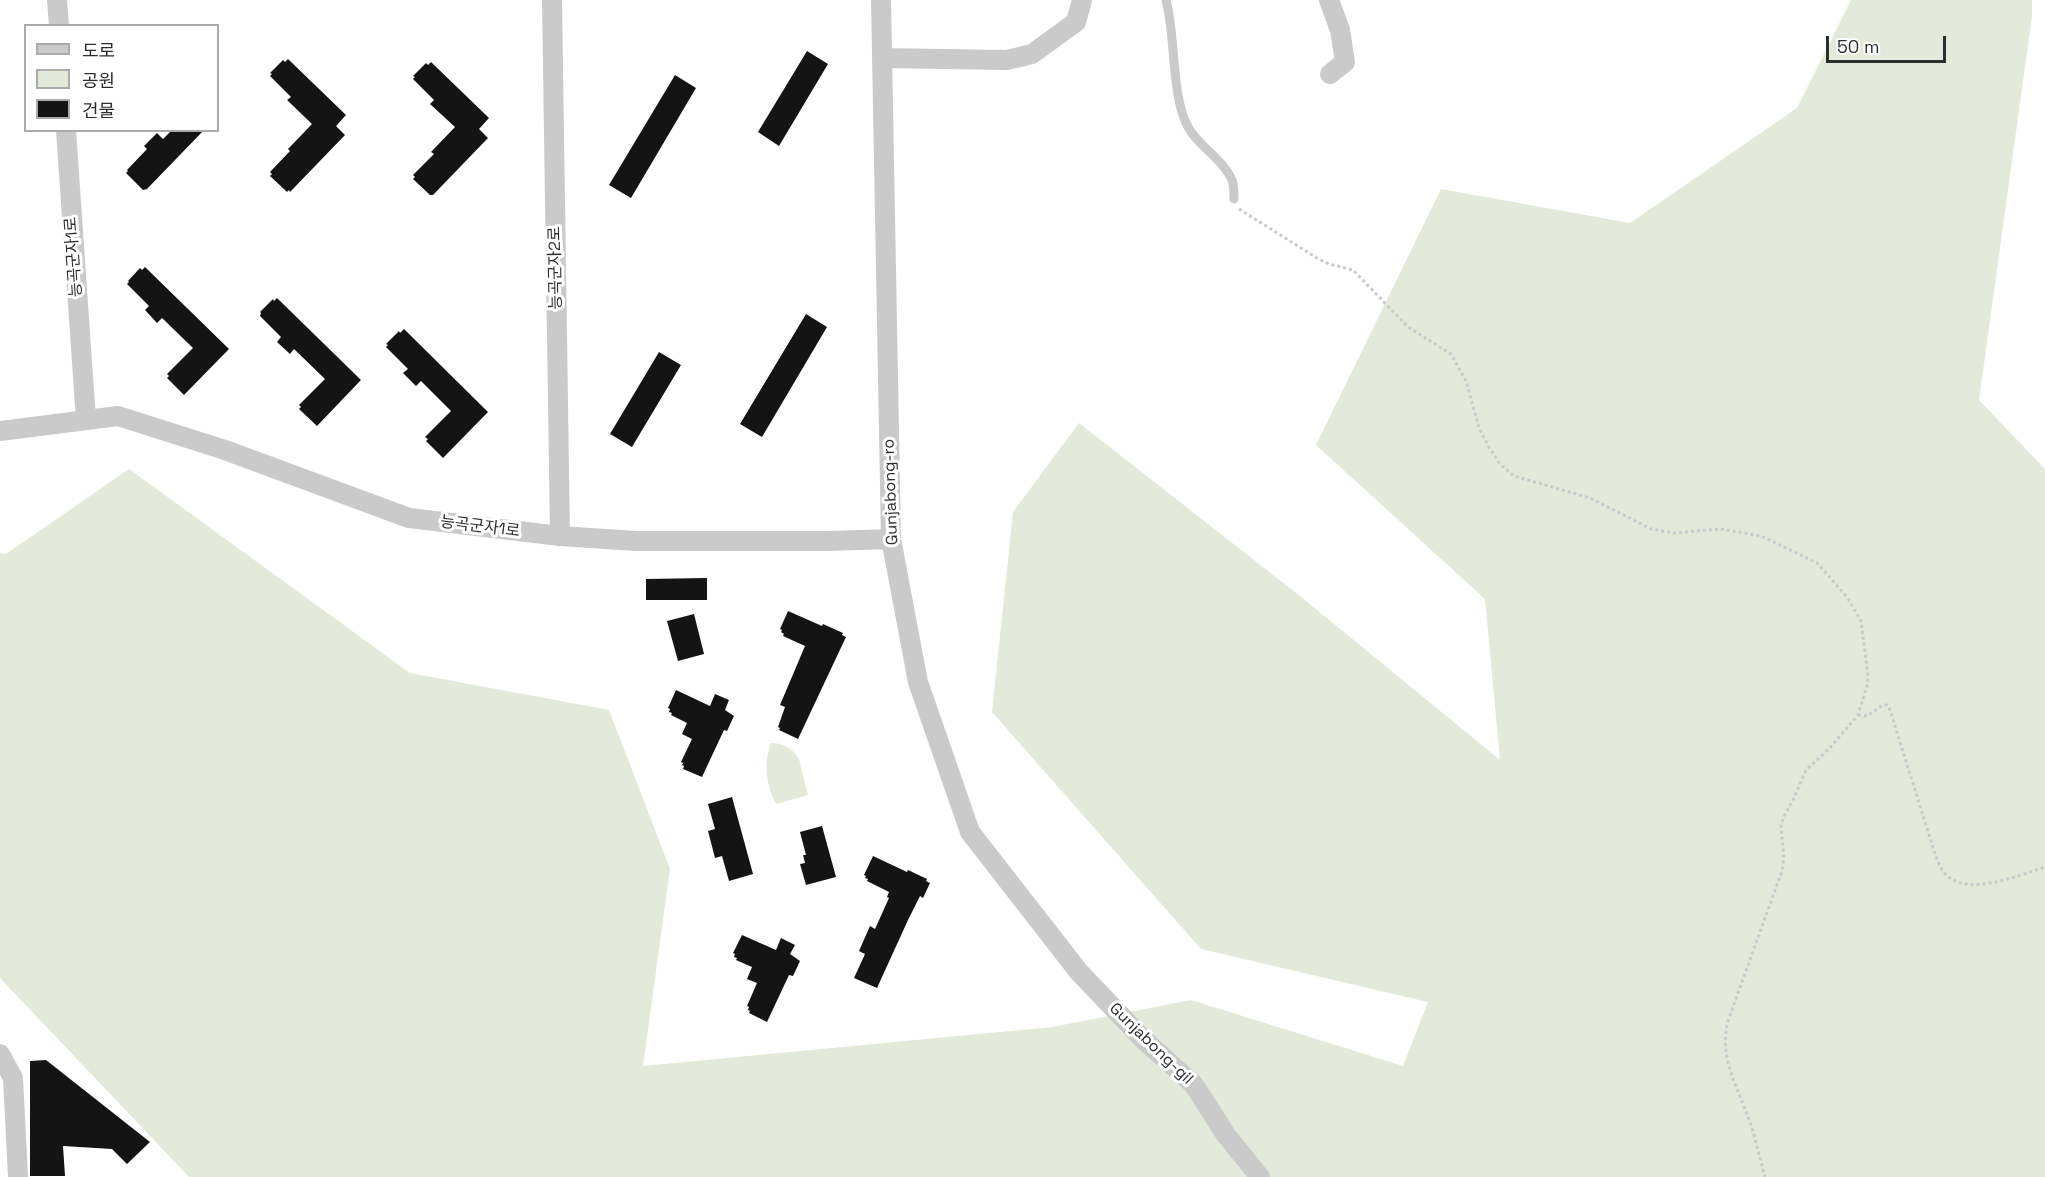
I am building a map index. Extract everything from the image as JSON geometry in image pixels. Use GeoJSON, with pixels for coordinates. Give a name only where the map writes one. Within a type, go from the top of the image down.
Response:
{"type":"FeatureCollection","features":[{"type":"Feature","properties":{"kind":"street"},"geometry":{"type":"LineString","coordinates":[[57,0],[59,24]]}},
{"type":"Feature","properties":{"kind":"street","name":"능곡군자2로"},"geometry":{"type":"LineString","coordinates":[[552,0],[560,536]]}},
{"type":"Feature","properties":{"kind":"street","name":"Gunjabong-ro"},"geometry":{"type":"LineString","coordinates":[[881,0],[891,539],[918,682],[970,832],[1079,972]]}},
{"type":"Feature","properties":{"kind":"street"},"geometry":{"type":"LineString","coordinates":[[882,58],[1008,60],[1032,54],[1076,22],[1082,0]]}},
{"type":"Feature","properties":{"kind":"street"},"geometry":{"type":"LineString","coordinates":[[1329,0],[1340,30],[1345,62],[1330,74]]}},
{"type":"Feature","properties":{"kind":"street","name":"능곡군자1로"},"geometry":{"type":"LineString","coordinates":[[66,132],[86,420]]}},
{"type":"Feature","properties":{"kind":"street","name":"능곡군자1로"},"geometry":{"type":"LineString","coordinates":[[0,431],[118,416],[225,450],[409,518],[560,536],[636,541],[891,539]]}},
{"type":"Feature","properties":{"kind":"street","name":"Gunjabong-gil"},"geometry":{"type":"LineString","coordinates":[[1079,972],[1143,1039],[1194,1085],[1226,1136],[1260,1177]]}},
{"type":"Feature","properties":{"kind":"street"},"geometry":{"type":"LineString","coordinates":[[0,1054],[13,1078],[18,1177]]}},
{"type":"Feature","properties":{"kind":"lane"},"geometry":{"type":"LineString","coordinates":[[1166,0],[1171,17],[1177,86],[1184,118],[1188,128],[1218,161],[1232,181],[1234,198]]}},
{"type":"Feature","properties":{"kind":"path"},"geometry":{"type":"LineString","coordinates":[[1234,198],[1239,209],[1307,252],[1329,264],[1345,266],[1353,270],[1408,327],[1450,354],[1466,381],[1479,428],[1488,447],[1500,464],[1514,476],[1590,498],[1651,529],[1675,533],[1721,529],[1748,532],[1780,544],[1817,562],[1847,597],[1862,621],[1868,675],[1858,715],[1829,749],[1806,770],[1783,818],[1780,827],[1784,857],[1782,871],[1725,1028],[1724,1038],[1728,1063],[1751,1125],[1765,1177]]}},
{"type":"Feature","properties":{"kind":"path"},"geometry":{"type":"LineString","coordinates":[[1858,715],[1867,716],[1883,705],[1887,705],[1890,710],[1935,854],[1940,867],[1948,877],[1980,884],[2045,867]]}},
{"type":"Feature","properties":{"kind":"green space"},"geometry":{"type":"Polygon","coordinates":[[[1851,0],[2032,0],[2032,16],[1979,400],[2045,469],[2045,1177],[189,1177],[0,978],[0,553],[6,554],[129,469],[410,673],[609,710],[670,869],[643,1066],[1052,1027],[1191,1000],[1403,1066],[1428,1002],[1201,949],[992,712],[1013,512],[1079,423],[1300,596],[1500,760],[1485,599],[1316,445],[1441,189],[1630,223],[1797,108],[1851,0]]]}},
{"type":"Feature","properties":{"kind":"green space"},"geometry":{"type":"Polygon","coordinates":[[[771,743],[787,747],[799,759],[808,795],[776,804],[767,774],[767,759],[771,743]]]}},
{"type":"Feature","properties":{"kind":"building"},"geometry":{"type":"Polygon","coordinates":[[[807,51],[828,64],[779,146],[758,132],[807,51]]]}},
{"type":"Feature","properties":{"kind":"building"},"geometry":{"type":"Polygon","coordinates":[[[288,59],[346,115],[336,126],[345,135],[290,192],[289,190],[287,192],[270,176],[272,174],[270,172],[312,124],[287,100],[291,97],[270,76],[272,74],[270,73],[283,60],[285,62],[288,59]]]}},
{"type":"Feature","properties":{"kind":"building"},"geometry":{"type":"Polygon","coordinates":[[[431,62],[489,118],[479,129],[488,138],[433,195],[430,195],[413,179],[415,177],[413,175],[434,154],[431,152],[455,127],[430,104],[434,100],[413,79],[415,77],[413,76],[426,63],[428,65],[431,62]]]}},
{"type":"Feature","properties":{"kind":"building"},"geometry":{"type":"Polygon","coordinates":[[[675,75],[696,88],[631,198],[609,185],[675,75]]]}},
{"type":"Feature","properties":{"kind":"building"},"geometry":{"type":"Polygon","coordinates":[[[170,132],[202,132],[147,189],[143,190],[126,173],[127,170],[147,149],[144,146],[157,133],[163,139],[170,132]]]}},
{"type":"Feature","properties":{"kind":"building"},"geometry":{"type":"Polygon","coordinates":[[[145,267],[229,349],[184,395],[167,378],[169,376],[167,374],[193,348],[162,318],[157,323],[145,310],[149,306],[127,284],[140,268],[142,270],[145,267]]]}},
{"type":"Feature","properties":{"kind":"building"},"geometry":{"type":"Polygon","coordinates":[[[277,298],[361,380],[317,426],[299,409],[301,407],[299,405],[325,379],[294,349],[290,354],[277,342],[281,337],[260,316],[260,312],[277,298]]]}},
{"type":"Feature","properties":{"kind":"building"},"geometry":{"type":"Polygon","coordinates":[[[806,314],[827,327],[762,437],[740,424],[806,314]]]}},
{"type":"Feature","properties":{"kind":"building"},"geometry":{"type":"Polygon","coordinates":[[[404,329],[488,412],[443,458],[426,441],[428,439],[425,437],[451,411],[421,381],[416,386],[403,373],[408,369],[386,347],[388,345],[386,344],[399,331],[400,333],[404,329]]]}},
{"type":"Feature","properties":{"kind":"building"},"geometry":{"type":"Polygon","coordinates":[[[659,352],[681,365],[632,447],[610,434],[659,352]]]}},
{"type":"Feature","properties":{"kind":"building"},"geometry":{"type":"Polygon","coordinates":[[[707,578],[707,600],[646,600],[646,579],[707,578]]]}},
{"type":"Feature","properties":{"kind":"building"},"geometry":{"type":"Polygon","coordinates":[[[788,611],[822,626],[823,624],[843,633],[842,635],[846,637],[798,739],[779,730],[778,727],[785,707],[780,705],[805,646],[783,636],[781,632],[780,629],[788,611]]]}},
{"type":"Feature","properties":{"kind":"building"},"geometry":{"type":"Polygon","coordinates":[[[694,614],[704,654],[678,661],[667,621],[694,614]]]}},
{"type":"Feature","properties":{"kind":"building"},"geometry":{"type":"Polygon","coordinates":[[[676,690],[710,706],[715,694],[729,700],[725,710],[734,716],[727,731],[724,730],[702,777],[683,769],[681,762],[692,739],[682,734],[687,723],[669,712],[668,708],[676,690]]]}},
{"type":"Feature","properties":{"kind":"building"},"geometry":{"type":"Polygon","coordinates":[[[732,797],[753,874],[729,881],[722,856],[715,858],[708,831],[715,829],[708,804],[732,797]]]}},
{"type":"Feature","properties":{"kind":"building"},"geometry":{"type":"Polygon","coordinates":[[[822,826],[836,877],[806,885],[800,864],[805,863],[803,855],[806,855],[800,832],[822,826]]]}},
{"type":"Feature","properties":{"kind":"building"},"geometry":{"type":"Polygon","coordinates":[[[873,856],[927,879],[926,881],[930,883],[923,898],[920,896],[877,988],[854,978],[865,954],[859,951],[870,926],[875,929],[889,898],[887,897],[889,892],[865,878],[864,875],[873,856]]]}},
{"type":"Feature","properties":{"kind":"building"},"geometry":{"type":"Polygon","coordinates":[[[742,935],[776,950],[781,938],[795,945],[790,954],[800,961],[793,976],[789,975],[767,1022],[749,1013],[748,1010],[747,1006],[757,983],[747,979],[752,967],[734,957],[733,953],[742,935]]]}},
{"type":"Feature","properties":{"kind":"building"},"geometry":{"type":"Polygon","coordinates":[[[46,1060],[150,1142],[127,1164],[112,1149],[63,1146],[65,1176],[30,1176],[30,1061],[46,1060]]]}}]}
